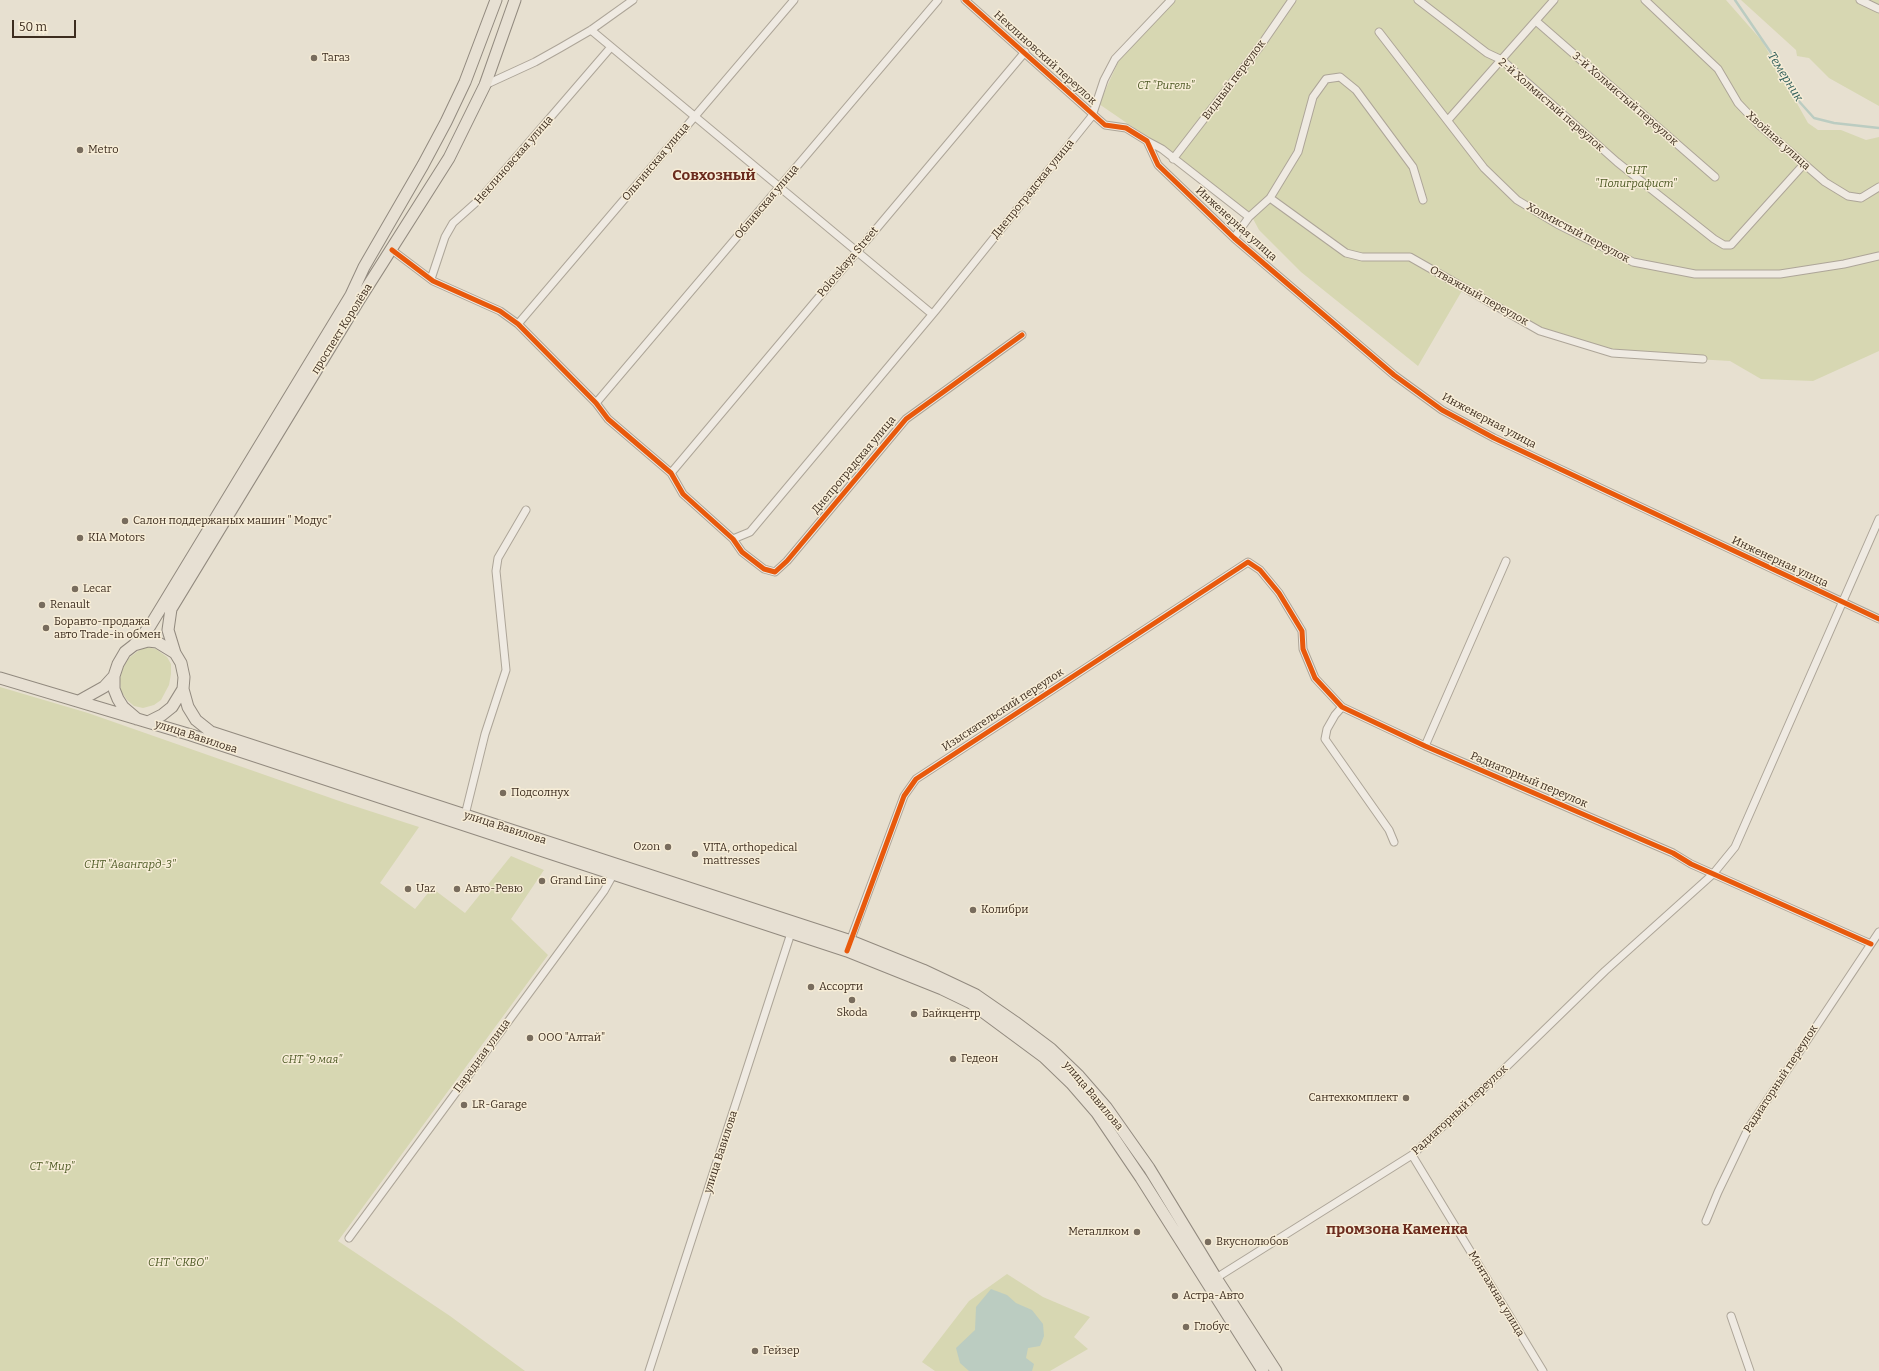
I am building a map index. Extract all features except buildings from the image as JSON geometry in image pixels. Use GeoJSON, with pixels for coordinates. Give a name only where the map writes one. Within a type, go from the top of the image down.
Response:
{"type":"FeatureCollection","features":[{"type":"Feature","properties":{"kind":"main road","name":"проспект Королёва"},"geometry":{"type":"LineString","coordinates":[[134,645],[150,626],[351,295],[364,267],[446,122],[465,82],[496,0]]}},
{"type":"Feature","properties":{"kind":"main road","name":"проспект Королёва"},"geometry":{"type":"LineString","coordinates":[[175,653],[168,630],[171,609],[359,300],[449,158],[485,85],[515,0]]}},
{"type":"Feature","properties":{"kind":"main road"},"geometry":{"type":"LineString","coordinates":[[79,701],[104,687],[114,676],[118,664],[125,652],[134,645],[148,641],[157,642],[175,653]]}},
{"type":"Feature","properties":{"kind":"main road","name":"улица Вавилова"},"geometry":{"type":"LineString","coordinates":[[175,653],[181,663],[184,677],[183,689],[188,707],[196,720],[210,732],[465,815],[923,970],[976,995],[1051,1049],[1079,1076],[1106,1107],[1149,1168],[1211,1281],[1263,1371]]}},
{"type":"Feature","properties":{"kind":"main road","name":"улица Вавилова"},"geometry":{"type":"LineString","coordinates":[[114,676],[114,689],[118,699],[123,707],[137,719]]}},
{"type":"Feature","properties":{"kind":"main road","name":"улица Вавилова"},"geometry":{"type":"LineString","coordinates":[[0,678],[148,722],[614,873],[792,933],[849,946]]}},
{"type":"Feature","properties":{"kind":"main road","name":"улица Вавилова"},"geometry":{"type":"LineString","coordinates":[[148,722],[162,715],[172,707],[183,689]]}},
{"type":"Feature","properties":{"kind":"main road","name":"улица Вавилова"},"geometry":{"type":"LineString","coordinates":[[1211,1281],[1276,1371]]}},
{"type":"Feature","properties":{"kind":"street"},"geometry":{"type":"LineString","coordinates":[[485,85],[535,62],[591,30],[633,0]]}},
{"type":"Feature","properties":{"kind":"street","name":"Ольгинская улица"},"geometry":{"type":"LineString","coordinates":[[518,324],[794,0]]}},
{"type":"Feature","properties":{"kind":"street","name":"Обливская улица"},"geometry":{"type":"LineString","coordinates":[[596,403],[938,0]]}},
{"type":"Feature","properties":{"kind":"street","name":"Неклиновский переулок"},"geometry":{"type":"LineString","coordinates":[[965,0],[1093,114]]}},
{"type":"Feature","properties":{"kind":"street"},"geometry":{"type":"LineString","coordinates":[[1171,0],[1115,59],[1104,80],[1093,114],[1105,125],[1126,128],[1162,149],[1173,160],[1249,217]]}},
{"type":"Feature","properties":{"kind":"street","name":"Видный переулок"},"geometry":{"type":"LineString","coordinates":[[1173,160],[1261,45],[1292,0]]}},
{"type":"Feature","properties":{"kind":"street","name":"2-й Холмистый переулок"},"geometry":{"type":"LineString","coordinates":[[1418,0],[1487,53],[1502,60],[1617,162],[1714,239],[1724,245],[1731,245],[1804,164]]}},
{"type":"Feature","properties":{"kind":"street","name":"Хвойная улица"},"geometry":{"type":"LineString","coordinates":[[1645,0],[1718,69],[1738,103],[1758,124],[1825,182],[1848,196],[1861,198],[1879,187]]}},
{"type":"Feature","properties":{"kind":"street"},"geometry":{"type":"LineString","coordinates":[[1860,0],[1879,9]]}},
{"type":"Feature","properties":{"kind":"street"},"geometry":{"type":"LineString","coordinates":[[1448,120],[1552,1]]}},
{"type":"Feature","properties":{"kind":"street","name":"3-й Холмистый переулок"},"geometry":{"type":"LineString","coordinates":[[1536,21],[1715,177]]}},
{"type":"Feature","properties":{"kind":"street"},"geometry":{"type":"LineString","coordinates":[[591,30],[932,314]]}},
{"type":"Feature","properties":{"kind":"street","name":"Холмистый переулок"},"geometry":{"type":"LineString","coordinates":[[1378,32],[1484,168],[1517,200],[1557,224],[1633,262],[1695,274],[1780,274],[1844,264],[1879,256]]}},
{"type":"Feature","properties":{"kind":"street","name":"Неклиновская улица"},"geometry":{"type":"LineString","coordinates":[[430,279],[445,237],[453,223],[481,198],[611,47]]}},
{"type":"Feature","properties":{"kind":"street","name":"Polotskaya Street"},"geometry":{"type":"LineString","coordinates":[[671,473],[1025,52]]}},
{"type":"Feature","properties":{"kind":"street"},"geometry":{"type":"LineString","coordinates":[[1234,238],[1249,217],[1270,198],[1298,152],[1313,97],[1326,78],[1340,77],[1356,90],[1413,167],[1423,200]]}},
{"type":"Feature","properties":{"kind":"street","name":"Днепроградская улица"},"geometry":{"type":"LineString","coordinates":[[1022,335],[906,419],[787,561],[775,572],[764,569],[742,552],[733,539],[750,532],[932,314],[1093,114]]}},
{"type":"Feature","properties":{"kind":"street","name":"Инженерная улица"},"geometry":{"type":"LineString","coordinates":[[1147,141],[1158,165],[1234,238],[1394,375],[1442,410],[1494,438],[1879,619]]}},
{"type":"Feature","properties":{"kind":"street","name":"Отважный переулок"},"geometry":{"type":"LineString","coordinates":[[1270,198],[1346,253],[1362,257],[1410,257],[1540,331],[1612,353],[1703,359]]}},
{"type":"Feature","properties":{"kind":"street"},"geometry":{"type":"LineString","coordinates":[[392,250],[430,279],[500,310],[518,324],[596,403],[608,419],[671,473],[683,494],[733,539]]}},
{"type":"Feature","properties":{"kind":"street"},"geometry":{"type":"LineString","coordinates":[[465,815],[485,734],[506,670],[496,571],[498,558],[526,510]]}},
{"type":"Feature","properties":{"kind":"street","name":"Радиаторный переулок"},"geometry":{"type":"LineString","coordinates":[[1211,1281],[1412,1155],[1498,1075],[1605,971],[1713,874],[1735,847],[1879,519]]}},
{"type":"Feature","properties":{"kind":"street"},"geometry":{"type":"LineString","coordinates":[[1425,746],[1506,561]]}},
{"type":"Feature","properties":{"kind":"street","name":"Радиаторный переулок"},"geometry":{"type":"LineString","coordinates":[[1248,562],[1260,570],[1279,593],[1302,631],[1303,649],[1315,678],[1342,707],[1425,746],[1673,853],[1713,874],[1871,944]]}},
{"type":"Feature","properties":{"kind":"street","name":"Изыскательский переулок"},"geometry":{"type":"LineString","coordinates":[[849,946],[904,796],[916,779],[1248,562]]}},
{"type":"Feature","properties":{"kind":"street"},"geometry":{"type":"LineString","coordinates":[[1342,707],[1335,715],[1327,729],[1325,739],[1389,830],[1394,842]]}},
{"type":"Feature","properties":{"kind":"street","name":"Парадная улица"},"geometry":{"type":"LineString","coordinates":[[349,1238],[600,897],[614,873]]}},
{"type":"Feature","properties":{"kind":"street","name":"Радиаторный переулок"},"geometry":{"type":"LineString","coordinates":[[1706,1222],[1718,1192],[1748,1129],[1879,932]]}},
{"type":"Feature","properties":{"kind":"street","name":"улица Вавилова"},"geometry":{"type":"LineString","coordinates":[[649,1371],[792,933]]}},
{"type":"Feature","properties":{"kind":"street","name":"Монтажная улица"},"geometry":{"type":"LineString","coordinates":[[1412,1155],[1543,1371]]}},
{"type":"Feature","properties":{"kind":"street"},"geometry":{"type":"LineString","coordinates":[[1731,1316],[1750,1371]]}},
{"type":"Feature","properties":{"kind":"green space","name":"СНТ \"Полиграфист\""},"geometry":{"type":"Polygon","coordinates":[[[1174,0],[1726,0],[1762,41],[1808,123],[1818,130],[1841,130],[1866,140],[1879,137],[1879,351],[1813,381],[1761,379],[1730,361],[1609,354],[1559,340],[1463,289],[1418,366],[1301,272],[1259,230],[1250,213],[1178,158],[1099,104],[1119,60],[1174,0]]]}},
{"type":"Feature","properties":{"kind":"green space"},"geometry":{"type":"Polygon","coordinates":[[[1741,0],[1879,0],[1879,106],[1829,78],[1809,58],[1797,56],[1796,50],[1741,0]]]}},
{"type":"Feature","properties":{"kind":"green space"},"geometry":{"type":"Polygon","coordinates":[[[146,647],[156,649],[167,657],[171,664],[171,674],[169,685],[161,700],[154,705],[143,708],[134,706],[127,700],[121,691],[120,679],[123,668],[129,658],[146,647]]]}},
{"type":"Feature","properties":{"kind":"green space"},"geometry":{"type":"Polygon","coordinates":[[[0,687],[88,713],[345,803],[419,827],[380,883],[415,909],[432,888],[465,913],[511,856],[544,870],[511,919],[548,955],[338,1241],[450,1316],[525,1371],[0,1371],[0,687]]]}},
{"type":"Feature","properties":{"kind":"green space"},"geometry":{"type":"Polygon","coordinates":[[[1007,1274],[1043,1297],[1090,1317],[1074,1337],[1088,1349],[1050,1371],[935,1371],[922,1362],[969,1301],[1007,1274]]]}},
{"type":"Feature","properties":{"kind":"shaded area"},"geometry":{"type":"Polygon","coordinates":[[[991,1289],[1007,1295],[1016,1303],[1032,1310],[1043,1324],[1044,1336],[1040,1346],[1028,1348],[1026,1358],[1034,1364],[1032,1371],[969,1371],[960,1363],[956,1348],[975,1330],[976,1307],[991,1289]]]}},
{"type":"Feature","properties":{"kind":"waterway","name":"Темерник"},"geometry":{"type":"LineString","coordinates":[[1735,0],[1776,60],[1796,98],[1814,118],[1834,123],[1879,128]]}},
{"type":"Feature","properties":{"kind":"cycle path"},"geometry":{"type":"LineString","coordinates":[[965,0],[1105,125],[1126,128],[1147,141],[1158,165],[1234,238],[1394,375],[1442,410],[1494,438],[1879,619]]}},
{"type":"Feature","properties":{"kind":"cycle path"},"geometry":{"type":"LineString","coordinates":[[392,250],[433,281],[500,311],[518,324],[596,403],[608,419],[671,473],[683,494],[733,539],[742,552],[764,569],[775,572],[787,561],[906,419],[1022,335]]}},
{"type":"Feature","properties":{"kind":"cycle path"},"geometry":{"type":"LineString","coordinates":[[847,951],[904,796],[916,779],[1248,562],[1260,570],[1279,593],[1302,631],[1303,649],[1315,678],[1342,707],[1425,746],[1673,853],[1691,864],[1871,944]]}},
{"type":"Feature","properties":{"kind":"place","name":"Тагаз"},"geometry":{"type":"Point","coordinates":[314,58]}},
{"type":"Feature","properties":{"kind":"place","name":"Metro"},"geometry":{"type":"Point","coordinates":[80,150]}},
{"type":"Feature","properties":{"kind":"place","name":"Салон поддержаных машин \" Модус\""},"geometry":{"type":"Point","coordinates":[125,521]}},
{"type":"Feature","properties":{"kind":"place","name":"KIA Motors"},"geometry":{"type":"Point","coordinates":[80,538]}},
{"type":"Feature","properties":{"kind":"place","name":"Lecar"},"geometry":{"type":"Point","coordinates":[75,589]}},
{"type":"Feature","properties":{"kind":"place","name":"Renault"},"geometry":{"type":"Point","coordinates":[42,605]}},
{"type":"Feature","properties":{"kind":"place","name":"Боравто-продажа авто Trade-in обмен"},"geometry":{"type":"Point","coordinates":[46,628]}},
{"type":"Feature","properties":{"kind":"place","name":"Подсолнух"},"geometry":{"type":"Point","coordinates":[503,793]}},
{"type":"Feature","properties":{"kind":"place","name":"Ozon"},"geometry":{"type":"Point","coordinates":[668,847]}},
{"type":"Feature","properties":{"kind":"place","name":"VITA, orthopedical mattresses"},"geometry":{"type":"Point","coordinates":[695,854]}},
{"type":"Feature","properties":{"kind":"place","name":"Grand Line"},"geometry":{"type":"Point","coordinates":[542,881]}},
{"type":"Feature","properties":{"kind":"place","name":"Uaz"},"geometry":{"type":"Point","coordinates":[408,889]}},
{"type":"Feature","properties":{"kind":"place","name":"Авто-Ревю"},"geometry":{"type":"Point","coordinates":[457,889]}},
{"type":"Feature","properties":{"kind":"place","name":"Колибри"},"geometry":{"type":"Point","coordinates":[973,910]}},
{"type":"Feature","properties":{"kind":"place","name":"Ассорти"},"geometry":{"type":"Point","coordinates":[811,987]}},
{"type":"Feature","properties":{"kind":"place","name":"Skoda"},"geometry":{"type":"Point","coordinates":[852,1000]}},
{"type":"Feature","properties":{"kind":"place","name":"Байкцентр"},"geometry":{"type":"Point","coordinates":[914,1014]}},
{"type":"Feature","properties":{"kind":"place","name":"ООО \"Алтай\""},"geometry":{"type":"Point","coordinates":[530,1038]}},
{"type":"Feature","properties":{"kind":"place","name":"Гедеон"},"geometry":{"type":"Point","coordinates":[953,1059]}},
{"type":"Feature","properties":{"kind":"place","name":"Сантехкомплект"},"geometry":{"type":"Point","coordinates":[1406,1098]}},
{"type":"Feature","properties":{"kind":"place","name":"LR-Garage"},"geometry":{"type":"Point","coordinates":[464,1105]}},
{"type":"Feature","properties":{"kind":"place","name":"Металлком"},"geometry":{"type":"Point","coordinates":[1137,1232]}},
{"type":"Feature","properties":{"kind":"place","name":"Вкуснолюбов"},"geometry":{"type":"Point","coordinates":[1208,1242]}},
{"type":"Feature","properties":{"kind":"place","name":"Астра-Авто"},"geometry":{"type":"Point","coordinates":[1175,1296]}},
{"type":"Feature","properties":{"kind":"place","name":"Глобус"},"geometry":{"type":"Point","coordinates":[1186,1327]}},
{"type":"Feature","properties":{"kind":"place","name":"Гейзер"},"geometry":{"type":"Point","coordinates":[755,1351]}},
{"type":"Feature","properties":{"kind":"district","name":"Совхозный"},"geometry":{"type":"Point","coordinates":[714,176]}},
{"type":"Feature","properties":{"kind":"district","name":"промзона Каменка"},"geometry":{"type":"Point","coordinates":[1397,1230]}},
{"type":"Feature","properties":{"kind":"park label","name":"СТ \"Ригель\""},"geometry":{"type":"Point","coordinates":[1166,86]}},
{"type":"Feature","properties":{"kind":"park label","name":"СНТ \"Авангард-3\""},"geometry":{"type":"Point","coordinates":[130,865]}},
{"type":"Feature","properties":{"kind":"park label","name":"СНТ \"9 мая\""},"geometry":{"type":"Point","coordinates":[312,1060]}},
{"type":"Feature","properties":{"kind":"park label","name":"СТ \"Мир\""},"geometry":{"type":"Point","coordinates":[52,1167]}},
{"type":"Feature","properties":{"kind":"park label","name":"СНТ \"СКВО\""},"geometry":{"type":"Point","coordinates":[178,1263]}}]}
